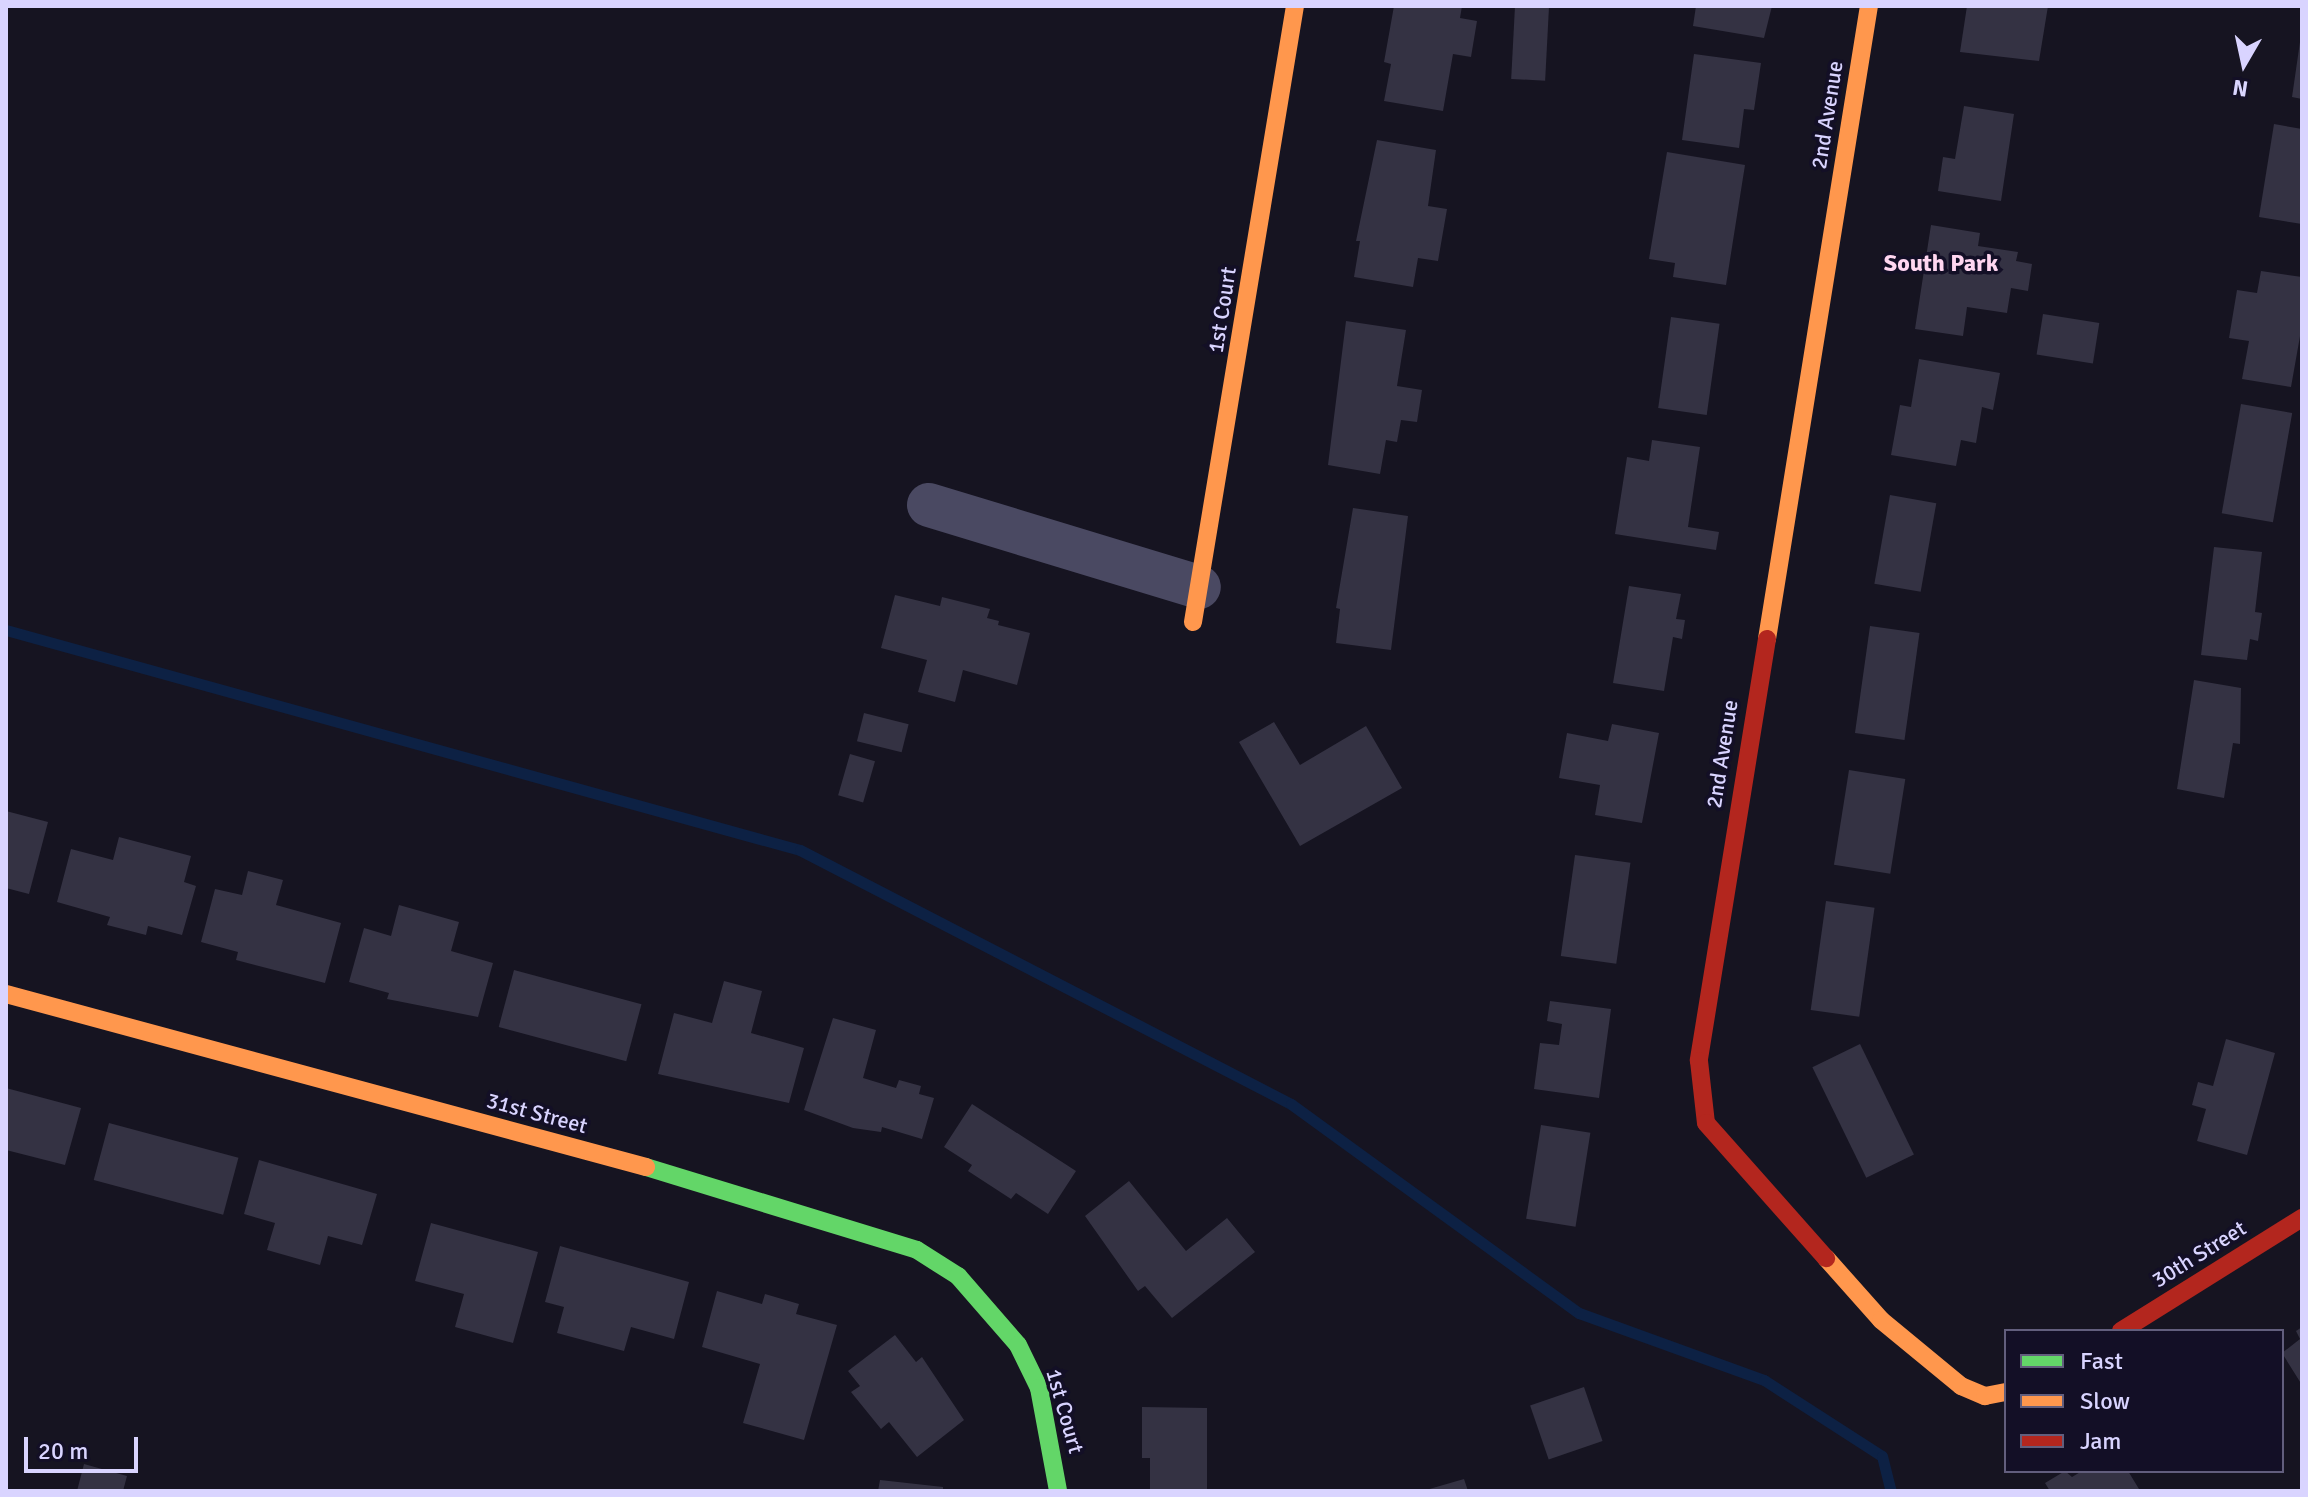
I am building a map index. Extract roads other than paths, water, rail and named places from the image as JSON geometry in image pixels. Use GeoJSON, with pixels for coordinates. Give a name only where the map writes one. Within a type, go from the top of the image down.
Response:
{"type":"FeatureCollection","features":[{"type":"Feature","properties":{"kind":"street","name":"1st Court"},"geometry":{"type":"LineString","coordinates":[[1196,604],[1295,6]]}},
{"type":"Feature","properties":{"kind":"street","name":"2nd Avenue"},"geometry":{"type":"LineString","coordinates":[[1869,6],[1699,1061],[1706,1123],[1881,1320],[1961,1386],[1985,1396],[2004,1392]]}},
{"type":"Feature","properties":{"kind":"street"},"geometry":{"type":"LineString","coordinates":[[929,505],[1196,604]]}},
{"type":"Feature","properties":{"kind":"street","name":"31st Street"},"geometry":{"type":"LineString","coordinates":[[6,994],[874,1232],[917,1250],[958,1276],[1018,1345]]}},
{"type":"Feature","properties":{"kind":"street","name":"30th Street"},"geometry":{"type":"LineString","coordinates":[[2124,1329],[2302,1218]]}},
{"type":"Feature","properties":{"kind":"street","name":"1st Court"},"geometry":{"type":"LineString","coordinates":[[1018,1345],[1039,1388],[1058,1491]]}},
{"type":"Feature","properties":{"kind":"waterway"},"geometry":{"type":"LineString","coordinates":[[6,630],[800,850],[1291,1104],[1579,1313],[1764,1380],[1882,1456],[1891,1491]]}},
{"type":"Feature","properties":{"kind":"district","name":"South Park"},"geometry":{"type":"Point","coordinates":[1941,264]}}]}
